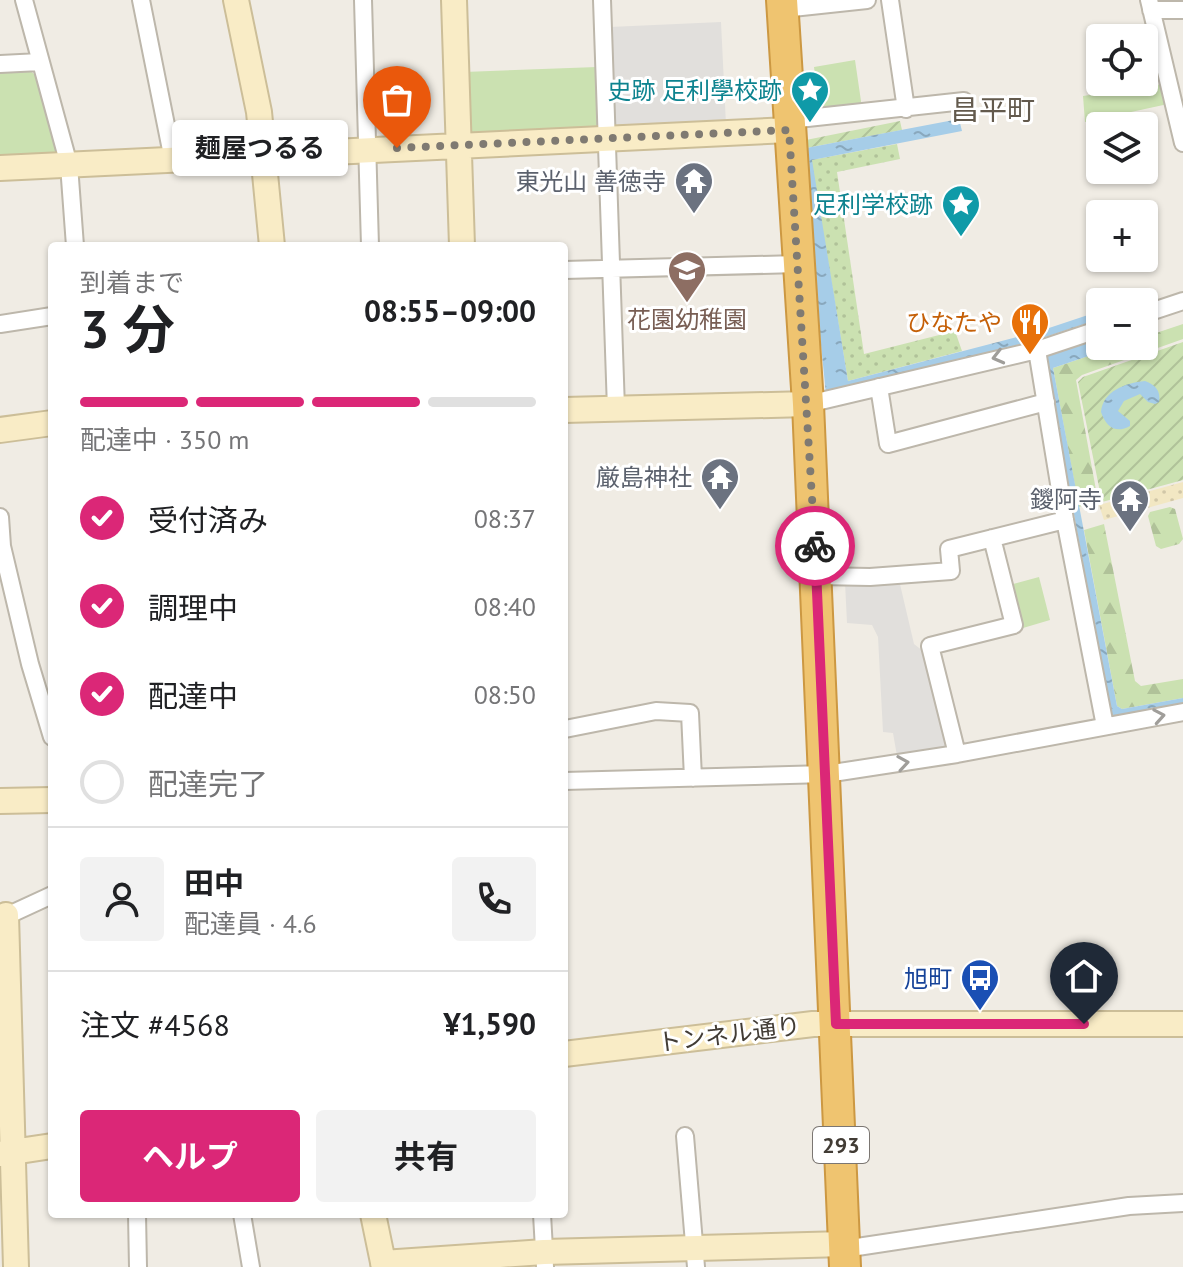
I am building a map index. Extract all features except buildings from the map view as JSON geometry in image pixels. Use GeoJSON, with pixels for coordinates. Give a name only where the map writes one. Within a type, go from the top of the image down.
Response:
{"type":"FeatureCollection","features":[{"type":"Feature","properties":{"kind":"highway","name":"293"},"geometry":{"type":"LineString","coordinates":[[782,5],[817,576],[845,1253]]}},
{"type":"Feature","properties":{"kind":"street"},"geometry":{"type":"LineString","coordinates":[[24,0],[69,165],[75,242]]}},
{"type":"Feature","properties":{"kind":"street"},"geometry":{"type":"LineString","coordinates":[[141,0],[173,160]]}},
{"type":"Feature","properties":{"kind":"street"},"geometry":{"type":"LineString","coordinates":[[236,0],[252,70],[272,242]]}},
{"type":"Feature","properties":{"kind":"street"},"geometry":{"type":"LineString","coordinates":[[363,0],[370,242]]}},
{"type":"Feature","properties":{"kind":"street"},"geometry":{"type":"LineString","coordinates":[[454,0],[462,242]]}},
{"type":"Feature","properties":{"kind":"street"},"geometry":{"type":"LineString","coordinates":[[602,0],[616,409]]}},
{"type":"Feature","properties":{"kind":"street"},"geometry":{"type":"LineString","coordinates":[[782,5],[867,0]]}},
{"type":"Feature","properties":{"kind":"street"},"geometry":{"type":"LineString","coordinates":[[890,0],[906,109]]}},
{"type":"Feature","properties":{"kind":"street"},"geometry":{"type":"LineString","coordinates":[[1183,10],[1150,5],[1183,143]]}},
{"type":"Feature","properties":{"kind":"street"},"geometry":{"type":"LineString","coordinates":[[0,64],[40,62]]}},
{"type":"Feature","properties":{"kind":"street"},"geometry":{"type":"LineString","coordinates":[[0,168],[607,139],[789,125],[964,101]]}},
{"type":"Feature","properties":{"kind":"street"},"geometry":{"type":"LineString","coordinates":[[568,270],[798,264]]}},
{"type":"Feature","properties":{"kind":"street"},"geometry":{"type":"LineString","coordinates":[[1158,309],[1183,301]]}},
{"type":"Feature","properties":{"kind":"street"},"geometry":{"type":"LineString","coordinates":[[0,324],[48,317]]}},
{"type":"Feature","properties":{"kind":"street"},"geometry":{"type":"LineString","coordinates":[[568,410],[808,404],[1037,350],[1086,334]]}},
{"type":"Feature","properties":{"kind":"street"},"geometry":{"type":"LineString","coordinates":[[1037,350],[1065,520],[1105,726]]}},
{"type":"Feature","properties":{"kind":"street"},"geometry":{"type":"LineString","coordinates":[[879,387],[888,444],[1046,402]]}},
{"type":"Feature","properties":{"kind":"street"},"geometry":{"type":"LineString","coordinates":[[0,430],[48,424]]}},
{"type":"Feature","properties":{"kind":"street"},"geometry":{"type":"LineString","coordinates":[[0,517],[2,546],[48,723]]}},
{"type":"Feature","properties":{"kind":"street"},"geometry":{"type":"LineString","coordinates":[[817,576],[870,577],[951,571],[949,549],[1065,520]]}},
{"type":"Feature","properties":{"kind":"street"},"geometry":{"type":"LineString","coordinates":[[957,754],[930,646],[1014,625],[992,538]]}},
{"type":"Feature","properties":{"kind":"street"},"geometry":{"type":"LineString","coordinates":[[568,728],[656,711],[690,713],[693,778]]}},
{"type":"Feature","properties":{"kind":"street"},"geometry":{"type":"LineString","coordinates":[[568,781],[826,774],[957,754],[1183,712]]}},
{"type":"Feature","properties":{"kind":"street"},"geometry":{"type":"LineString","coordinates":[[0,801],[48,800]]}},
{"type":"Feature","properties":{"kind":"street"},"geometry":{"type":"LineString","coordinates":[[16,1267],[6,1154],[3,917],[48,897]]}},
{"type":"Feature","properties":{"kind":"street","name":"トンネル通り"},"geometry":{"type":"LineString","coordinates":[[568,1054],[767,1029],[836,1024],[1183,1024]]}},
{"type":"Feature","properties":{"kind":"street"},"geometry":{"type":"LineString","coordinates":[[685,1136],[696,1257]]}},
{"type":"Feature","properties":{"kind":"street"},"geometry":{"type":"LineString","coordinates":[[6,1154],[48,1147]]}},
{"type":"Feature","properties":{"kind":"street"},"geometry":{"type":"LineString","coordinates":[[374,1218],[383,1265],[845,1253],[1129,1206],[1183,1203]]}},
{"type":"Feature","properties":{"kind":"street"},"geometry":{"type":"LineString","coordinates":[[137,1218],[138,1267]]}},
{"type":"Feature","properties":{"kind":"street"},"geometry":{"type":"LineString","coordinates":[[243,1218],[251,1267]]}},
{"type":"Feature","properties":{"kind":"street"},"geometry":{"type":"LineString","coordinates":[[542,1218],[545,1260]]}},
{"type":"Feature","properties":{"kind":"green space"},"geometry":{"type":"Polygon","coordinates":[[[855,60],[862,108],[820,114],[814,67],[855,60]]]}},
{"type":"Feature","properties":{"kind":"green space"},"geometry":{"type":"Polygon","coordinates":[[[597,67],[599,126],[591,132],[473,138],[466,127],[464,72],[597,67]]]}},
{"type":"Feature","properties":{"kind":"green space"},"geometry":{"type":"Polygon","coordinates":[[[26,68],[37,76],[59,152],[54,158],[0,161],[0,69],[26,68]]]}},
{"type":"Feature","properties":{"kind":"green space"},"geometry":{"type":"Polygon","coordinates":[[[1163,84],[1168,104],[1131,112],[1086,112],[1085,122],[1083,96],[1158,96],[1158,85],[1163,84]]]}},
{"type":"Feature","properties":{"kind":"green space"},"geometry":{"type":"Polygon","coordinates":[[[900,121],[902,130],[801,149],[806,140],[900,121]]]}},
{"type":"Feature","properties":{"kind":"green space"},"geometry":{"type":"Polygon","coordinates":[[[897,144],[900,159],[837,172],[864,354],[955,331],[962,351],[848,381],[811,160],[897,144]]]}},
{"type":"Feature","properties":{"kind":"green space"},"geometry":{"type":"Polygon","coordinates":[[[1183,324],[1183,339],[1158,348],[1158,332],[1183,324]]]}},
{"type":"Feature","properties":{"kind":"green space"},"geometry":{"type":"Polygon","coordinates":[[[1183,342],[1183,480],[1102,502],[1078,382],[1083,377],[1132,360],[1158,360],[1158,351],[1183,342]]]}},
{"type":"Feature","properties":{"kind":"green space"},"geometry":{"type":"Polygon","coordinates":[[[1086,357],[1086,360],[1124,360],[1076,380],[1098,501],[1079,507],[1053,368],[1086,357]]]}},
{"type":"Feature","properties":{"kind":"green space"},"geometry":{"type":"Polygon","coordinates":[[[1170,507],[1175,509],[1183,539],[1179,544],[1161,549],[1156,546],[1148,516],[1150,512],[1170,507]]]}},
{"type":"Feature","properties":{"kind":"green space"},"geometry":{"type":"Polygon","coordinates":[[[1104,524],[1135,681],[1141,686],[1183,679],[1183,698],[1122,709],[1117,706],[1084,530],[1104,524]]]}},
{"type":"Feature","properties":{"kind":"green space"},"geometry":{"type":"Polygon","coordinates":[[[1039,577],[1050,620],[1023,628],[1013,584],[1039,577]]]}},
{"type":"Feature","properties":{"kind":"sand"},"geometry":{"type":"Polygon","coordinates":[[[1183,482],[1183,498],[1104,520],[1099,505],[1183,482]]]}},
{"type":"Feature","properties":{"kind":"shaded area"},"geometry":{"type":"Polygon","coordinates":[[[721,22],[726,125],[620,131],[614,126],[610,27],[721,22]]]}},
{"type":"Feature","properties":{"kind":"shaded area"},"geometry":{"type":"Polygon","coordinates":[[[899,580],[914,644],[928,655],[947,743],[943,748],[897,756],[893,733],[883,732],[878,637],[872,625],[847,623],[845,582],[899,580]]]}},
{"type":"Feature","properties":{"kind":"water"},"geometry":{"type":"Polygon","coordinates":[[[959,119],[962,131],[812,160],[848,381],[1040,331],[1086,316],[1086,324],[1036,340],[826,394],[801,149],[959,119]]]}},
{"type":"Feature","properties":{"kind":"water"},"geometry":{"type":"Polygon","coordinates":[[[1086,340],[1086,357],[1053,368],[1117,706],[1122,709],[1183,698],[1183,706],[1115,717],[1110,712],[1047,353],[1086,340]]]}},
{"type":"Feature","properties":{"kind":"water"},"geometry":{"type":"Polygon","coordinates":[[[1145,381],[1156,388],[1159,402],[1148,402],[1140,394],[1124,401],[1118,411],[1130,421],[1130,426],[1116,429],[1109,425],[1101,412],[1106,399],[1123,386],[1145,381]]]}},
{"type":"Feature","properties":{"kind":"way so far"},"geometry":{"type":"LineString","coordinates":[[397,148],[789,130],[815,546]]}},
{"type":"Feature","properties":{"kind":"place","name":"史跡 足利學校跡"},"geometry":{"type":"Point","coordinates":[810,124]}},
{"type":"Feature","properties":{"kind":"place","name":"麺屋つるる"},"geometry":{"type":"Point","coordinates":[397,148]}},
{"type":"Feature","properties":{"kind":"place","name":"東光山 善徳寺"},"geometry":{"type":"Point","coordinates":[694,215]}},
{"type":"Feature","properties":{"kind":"place","name":"足利学校跡"},"geometry":{"type":"Point","coordinates":[961,238]}},
{"type":"Feature","properties":{"kind":"place","name":"花園幼稚園"},"geometry":{"type":"Point","coordinates":[687,304]}},
{"type":"Feature","properties":{"kind":"place","name":"ひなたや"},"geometry":{"type":"Point","coordinates":[1030,356]}},
{"type":"Feature","properties":{"kind":"place","name":"厳島神社"},"geometry":{"type":"Point","coordinates":[720,511]}},
{"type":"Feature","properties":{"kind":"place","name":"鑁阿寺"},"geometry":{"type":"Point","coordinates":[1130,533]}},
{"type":"Feature","properties":{"kind":"place","name":"旭町"},"geometry":{"type":"Point","coordinates":[980,1012]}},
{"type":"Feature","properties":{"kind":"district","name":"昌平町"},"geometry":{"type":"Point","coordinates":[993,109]}},
{"type":"Feature","properties":{"kind":"route"},"geometry":{"type":"LineString","coordinates":[[815,546],[836,1024],[1084,1024]]}}]}
